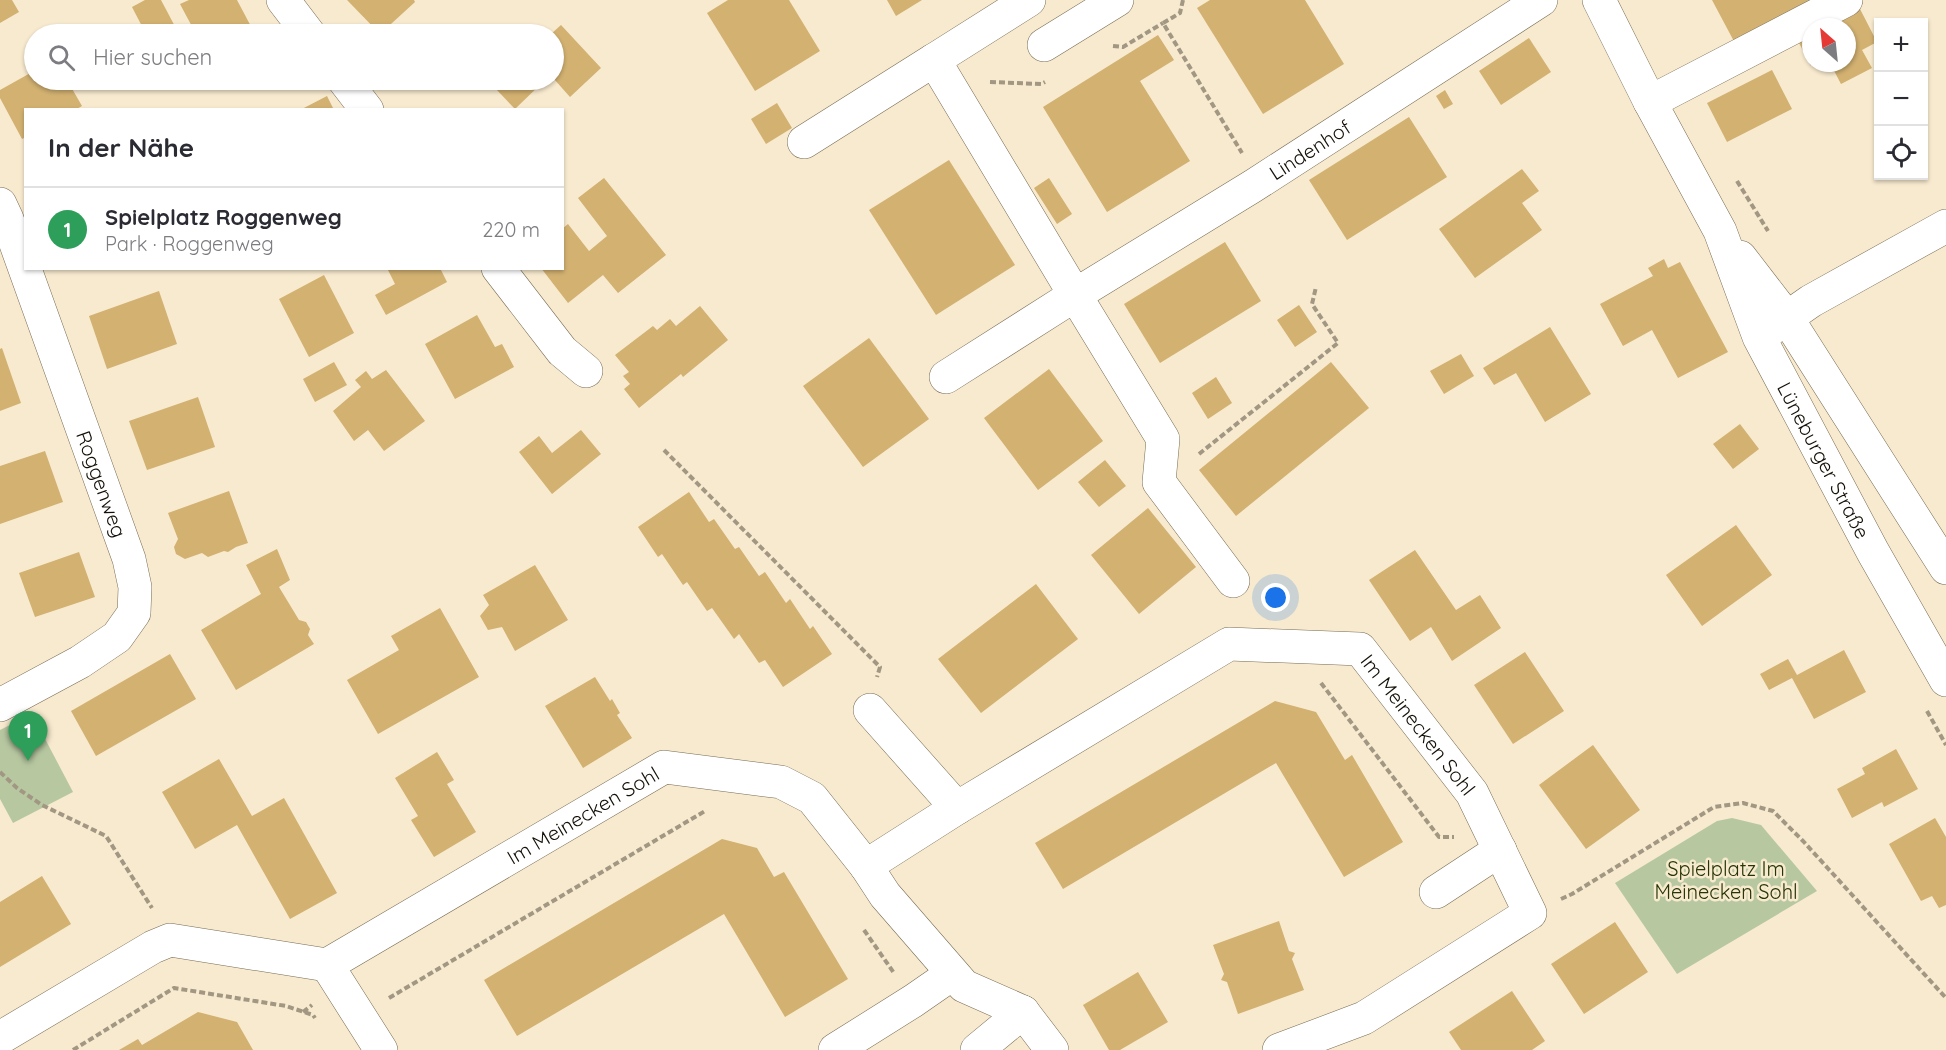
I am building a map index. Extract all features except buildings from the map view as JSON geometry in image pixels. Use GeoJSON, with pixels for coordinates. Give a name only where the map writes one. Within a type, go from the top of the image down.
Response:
{"type":"FeatureCollection","features":[{"type":"Feature","properties":{"kind":"street"},"geometry":{"type":"LineString","coordinates":[[283,0],[301,24]]}},
{"type":"Feature","properties":{"kind":"street"},"geometry":{"type":"LineString","coordinates":[[804,142],[1029,0]]}},
{"type":"Feature","properties":{"kind":"street"},"geometry":{"type":"LineString","coordinates":[[1044,45],[1117,0]]}},
{"type":"Feature","properties":{"kind":"street","name":"Lindenhof"},"geometry":{"type":"LineString","coordinates":[[946,377],[1075,295],[1258,190],[1541,0]]}},
{"type":"Feature","properties":{"kind":"street","name":"Lüneburger Straße"},"geometry":{"type":"LineString","coordinates":[[1599,0],[1675,150],[1720,231],[1786,318],[1861,431],[1946,568]]}},
{"type":"Feature","properties":{"kind":"street"},"geometry":{"type":"LineString","coordinates":[[1650,102],[1846,0]]}},
{"type":"Feature","properties":{"kind":"street"},"geometry":{"type":"LineString","coordinates":[[934,60],[1164,439],[1159,482],[1233,580]]}},
{"type":"Feature","properties":{"kind":"street"},"geometry":{"type":"LineString","coordinates":[[352,90],[365,108]]}},
{"type":"Feature","properties":{"kind":"street","name":"Roggenweg"},"geometry":{"type":"LineString","coordinates":[[0,204],[8,219],[24,264]]}},
{"type":"Feature","properties":{"kind":"street"},"geometry":{"type":"LineString","coordinates":[[1759,337],[1811,301],[1946,226]]}},
{"type":"Feature","properties":{"kind":"street","name":"Lüneburger Straße"},"geometry":{"type":"LineString","coordinates":[[1720,231],[1759,337],[1873,552],[1946,680]]}},
{"type":"Feature","properties":{"kind":"street","name":"Roggenweg"},"geometry":{"type":"LineString","coordinates":[[0,705],[80,662],[117,637],[134,613],[135,587],[129,559],[26,270]]}},
{"type":"Feature","properties":{"kind":"street"},"geometry":{"type":"LineString","coordinates":[[500,270],[562,351],[586,371]]}},
{"type":"Feature","properties":{"kind":"street","name":"Im Meinecken Sohl"},"geometry":{"type":"LineString","coordinates":[[866,866],[957,808],[1229,644],[1360,649],[1472,793],[1530,913]]}},
{"type":"Feature","properties":{"kind":"street"},"geometry":{"type":"LineString","coordinates":[[870,710],[957,808]]}},
{"type":"Feature","properties":{"kind":"street","name":"Im Meinecken Sohl"},"geometry":{"type":"LineString","coordinates":[[327,965],[664,767],[781,782],[812,798],[866,866],[885,895],[952,974],[964,986],[1023,1012],[1052,1050]]}},
{"type":"Feature","properties":{"kind":"street"},"geometry":{"type":"LineString","coordinates":[[1436,892],[1497,843]]}},
{"type":"Feature","properties":{"kind":"street"},"geometry":{"type":"LineString","coordinates":[[1279,1050],[1364,1018],[1530,913]]}},
{"type":"Feature","properties":{"kind":"street"},"geometry":{"type":"LineString","coordinates":[[0,1038],[153,947],[171,940],[327,965],[381,1050]]}},
{"type":"Feature","properties":{"kind":"street"},"geometry":{"type":"LineString","coordinates":[[835,1050],[914,1001],[952,974]]}},
{"type":"Feature","properties":{"kind":"street"},"geometry":{"type":"LineString","coordinates":[[977,1050],[1023,1012]]}},
{"type":"Feature","properties":{"kind":"path"},"geometry":{"type":"LineString","coordinates":[[1183,0],[1180,13],[1163,23],[1258,190]]}},
{"type":"Feature","properties":{"kind":"path"},"geometry":{"type":"LineString","coordinates":[[1161,484],[1338,343],[1312,304],[1316,287]]}},
{"type":"Feature","properties":{"kind":"path"},"geometry":{"type":"LineString","coordinates":[[663,450],[880,667],[870,710]]}},
{"type":"Feature","properties":{"kind":"path"},"geometry":{"type":"LineString","coordinates":[[1318,680],[1439,837],[1497,843]]}},
{"type":"Feature","properties":{"kind":"path"},"geometry":{"type":"LineString","coordinates":[[0,772],[17,788],[42,805],[106,836],[171,940]]}},
{"type":"Feature","properties":{"kind":"path"},"geometry":{"type":"LineString","coordinates":[[1530,913],[1572,894],[1714,807],[1743,803],[1773,811],[1946,998]]}},
{"type":"Feature","properties":{"kind":"path"},"geometry":{"type":"LineString","coordinates":[[303,1012],[319,1001],[357,1011],[373,1007],[703,811],[714,812]]}},
{"type":"Feature","properties":{"kind":"path"},"geometry":{"type":"LineString","coordinates":[[885,895],[853,914],[914,1001]]}},
{"type":"Feature","properties":{"kind":"path"},"geometry":{"type":"LineString","coordinates":[[73,1050],[174,988],[286,1006],[313,1015],[319,1024]]}},
{"type":"Feature","properties":{"kind":"green space"},"geometry":{"type":"Polygon","coordinates":[[[32,714],[73,792],[13,823],[0,799],[0,730],[32,714]]]}},
{"type":"Feature","properties":{"kind":"green space","name":"Spielplatz Im Meinecken Sohl"},"geometry":{"type":"Polygon","coordinates":[[[1732,818],[1761,825],[1817,891],[1677,974],[1615,883],[1717,821],[1732,818]]]}},
{"type":"Feature","properties":{"kind":"place","name":"Spielplatz Roggenweg"},"geometry":{"type":"Point","coordinates":[28,761]}}]}
